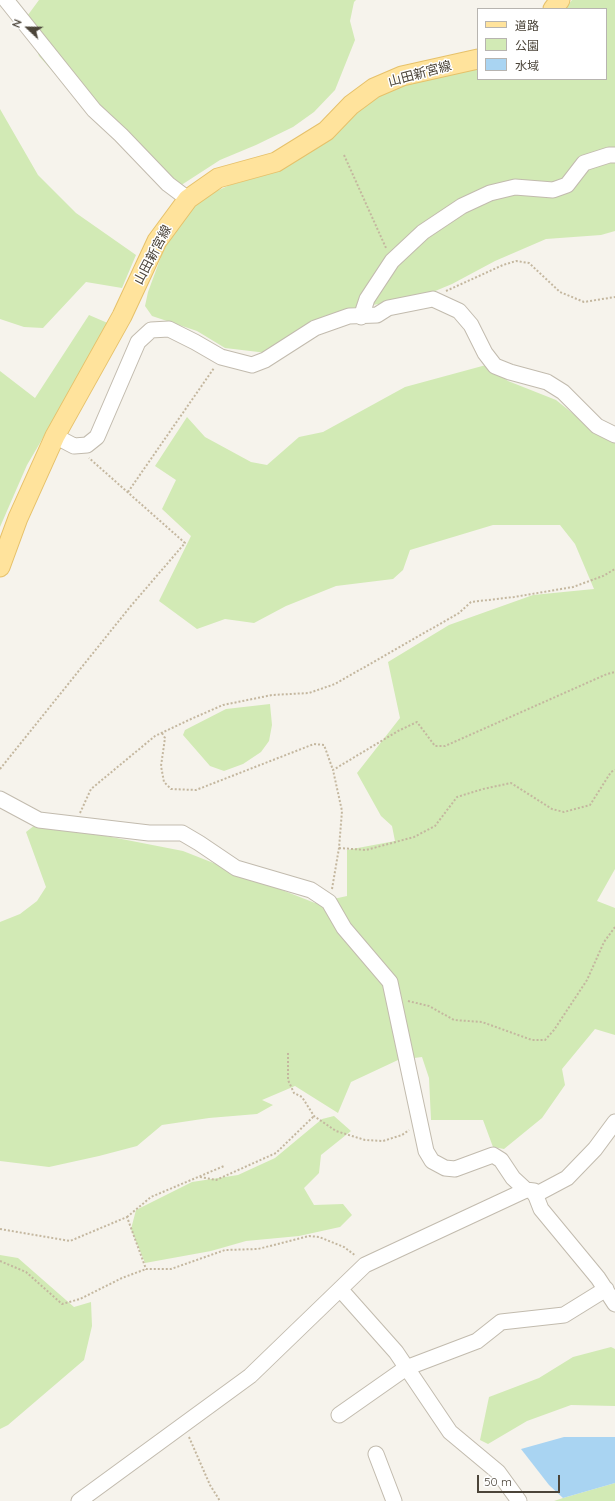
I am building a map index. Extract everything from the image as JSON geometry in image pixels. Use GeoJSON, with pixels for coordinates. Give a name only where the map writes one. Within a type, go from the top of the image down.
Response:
{"type":"FeatureCollection","features":[{"type":"Feature","properties":{"kind":"main road"},"geometry":{"type":"LineString","coordinates":[[554,8],[560,0]]}},
{"type":"Feature","properties":{"kind":"main road","name":"山田新宮線"},"geometry":{"type":"LineString","coordinates":[[0,567],[18,518],[55,436],[122,316],[158,241],[188,199],[218,178],[276,162],[326,131],[351,105],[374,88],[402,76],[477,59]]}},
{"type":"Feature","properties":{"kind":"street"},"geometry":{"type":"LineString","coordinates":[[6,0],[94,110],[121,134],[168,184],[188,199]]}},
{"type":"Feature","properties":{"kind":"street"},"geometry":{"type":"LineString","coordinates":[[361,317],[367,299],[392,260],[423,232],[462,206],[490,193],[515,187],[553,190],[566,185],[584,163],[609,155],[615,155]]}},
{"type":"Feature","properties":{"kind":"street"},"geometry":{"type":"LineString","coordinates":[[55,436],[74,446],[87,445],[97,437],[138,342],[151,330],[169,329],[221,357],[252,365],[265,360],[315,328],[349,316],[377,316],[388,308],[433,299],[459,311],[471,325],[485,353],[495,366],[510,372],[547,382],[563,392],[597,426],[615,435]]}},
{"type":"Feature","properties":{"kind":"street"},"geometry":{"type":"LineString","coordinates":[[0,799],[39,820],[149,833],[182,834],[199,843],[236,868],[311,890],[329,902],[344,928],[390,982],[426,1151],[432,1161],[445,1168],[455,1169],[493,1155],[501,1160],[513,1178],[531,1193],[541,1209],[606,1289],[615,1304]]}},
{"type":"Feature","properties":{"kind":"street"},"geometry":{"type":"LineString","coordinates":[[79,1501],[250,1376],[365,1265],[567,1178],[595,1149],[615,1122]]}},
{"type":"Feature","properties":{"kind":"street"},"geometry":{"type":"LineString","coordinates":[[339,1415],[406,1368],[477,1341],[501,1322],[564,1315],[606,1289]]}},
{"type":"Feature","properties":{"kind":"street"},"geometry":{"type":"LineString","coordinates":[[340,1290],[396,1352],[450,1432],[498,1472],[519,1501]]}},
{"type":"Feature","properties":{"kind":"street"},"geometry":{"type":"LineString","coordinates":[[376,1454],[394,1501]]}},
{"type":"Feature","properties":{"kind":"path"},"geometry":{"type":"LineString","coordinates":[[344,155],[392,260]]}},
{"type":"Feature","properties":{"kind":"path"},"geometry":{"type":"LineString","coordinates":[[433,299],[452,287],[516,261],[529,263],[560,292],[584,302],[615,296]]}},
{"type":"Feature","properties":{"kind":"path"},"geometry":{"type":"LineString","coordinates":[[128,492],[221,357]]}},
{"type":"Feature","properties":{"kind":"path"},"geometry":{"type":"LineString","coordinates":[[0,769],[130,607],[185,543],[74,446]]}},
{"type":"Feature","properties":{"kind":"path"},"geometry":{"type":"LineString","coordinates":[[81,824],[80,811],[91,789],[155,736],[223,705],[272,695],[309,693],[335,684],[459,613],[471,602],[514,597],[573,587],[603,576],[615,569]]}},
{"type":"Feature","properties":{"kind":"path"},"geometry":{"type":"LineString","coordinates":[[333,770],[398,731],[417,722],[435,746],[445,746],[607,674],[615,672]]}},
{"type":"Feature","properties":{"kind":"path"},"geometry":{"type":"LineString","coordinates":[[162,733],[165,738],[161,766],[164,782],[171,789],[196,790],[314,744],[324,745],[333,770],[342,811],[339,848],[329,902]]}},
{"type":"Feature","properties":{"kind":"path"},"geometry":{"type":"LineString","coordinates":[[339,848],[366,850],[414,837],[435,826],[457,797],[482,788],[511,783],[552,809],[564,812],[590,805],[611,772],[615,770]]}},
{"type":"Feature","properties":{"kind":"path"},"geometry":{"type":"LineString","coordinates":[[395,1004],[410,1001],[429,1006],[454,1020],[482,1022],[532,1040],[545,1040],[554,1030],[587,980],[604,942],[615,927]]}},
{"type":"Feature","properties":{"kind":"path"},"geometry":{"type":"LineString","coordinates":[[288,1053],[288,1080],[294,1093],[302,1097],[314,1116],[336,1131],[365,1140],[383,1141],[402,1135],[421,1123]]}},
{"type":"Feature","properties":{"kind":"path"},"geometry":{"type":"LineString","coordinates":[[200,1177],[216,1180],[276,1153],[314,1116]]}},
{"type":"Feature","properties":{"kind":"path"},"geometry":{"type":"LineString","coordinates":[[0,1228],[70,1241],[127,1217],[151,1197],[224,1166]]}},
{"type":"Feature","properties":{"kind":"path"},"geometry":{"type":"LineString","coordinates":[[127,1217],[146,1269]]}},
{"type":"Feature","properties":{"kind":"path"},"geometry":{"type":"LineString","coordinates":[[0,1261],[26,1272],[62,1304],[80,1299],[122,1278],[146,1269],[171,1269],[225,1250],[258,1249],[309,1236],[319,1237],[344,1247],[361,1259],[365,1265]]}},
{"type":"Feature","properties":{"kind":"path"},"geometry":{"type":"LineString","coordinates":[[184,1424],[210,1484],[220,1501]]}},
{"type":"Feature","properties":{"kind":"green space"},"geometry":{"type":"Polygon","coordinates":[[[39,0],[356,0],[354,2],[350,21],[355,40],[335,90],[314,112],[293,127],[220,160],[169,193],[87,110],[39,56],[25,19],[39,0]]]}},
{"type":"Feature","properties":{"kind":"green space"},"geometry":{"type":"Polygon","coordinates":[[[572,0],[615,0],[615,231],[601,235],[546,239],[495,261],[452,284],[416,299],[372,305],[267,353],[225,348],[197,331],[152,316],[145,306],[148,292],[162,254],[175,228],[201,198],[230,185],[276,172],[369,99],[394,89],[449,72],[477,67],[477,80],[607,80],[607,8],[566,8],[572,0]]]}},
{"type":"Feature","properties":{"kind":"green space"},"geometry":{"type":"Polygon","coordinates":[[[0,109],[38,175],[76,213],[136,255],[122,288],[86,282],[43,328],[24,327],[0,319],[0,109]]]}},
{"type":"Feature","properties":{"kind":"green space"},"geometry":{"type":"Polygon","coordinates":[[[89,315],[110,324],[27,465],[0,527],[0,371],[35,398],[89,315]]]}},
{"type":"Feature","properties":{"kind":"green space"},"geometry":{"type":"Polygon","coordinates":[[[486,365],[508,381],[556,400],[586,424],[615,438],[615,869],[597,901],[615,908],[615,1035],[595,1029],[562,1069],[565,1085],[542,1118],[504,1149],[493,1147],[483,1120],[431,1120],[429,1078],[422,1057],[398,1060],[351,1082],[338,1113],[295,1086],[262,1100],[273,1105],[257,1114],[209,1118],[162,1125],[137,1146],[99,1156],[49,1167],[0,1161],[0,922],[20,914],[37,901],[46,887],[26,832],[35,825],[96,834],[183,851],[315,903],[347,896],[347,850],[395,841],[392,826],[381,816],[357,773],[400,718],[388,662],[449,625],[533,595],[594,589],[575,544],[560,525],[493,525],[410,550],[403,570],[393,579],[336,586],[286,606],[254,623],[225,619],[197,629],[159,601],[191,536],[162,509],[176,480],[155,466],[187,417],[205,437],[251,462],[267,465],[299,437],[323,432],[405,387],[486,365]]]}},
{"type":"Feature","properties":{"kind":"green space"},"geometry":{"type":"Polygon","coordinates":[[[270,704],[272,725],[269,741],[261,752],[243,764],[224,771],[210,766],[183,735],[185,730],[226,709],[270,704]]]}},
{"type":"Feature","properties":{"kind":"green space"},"geometry":{"type":"Polygon","coordinates":[[[334,1116],[351,1131],[321,1155],[319,1173],[304,1188],[314,1205],[343,1204],[352,1215],[340,1227],[299,1236],[246,1241],[211,1251],[145,1263],[131,1229],[136,1210],[192,1182],[238,1175],[275,1158],[322,1119],[334,1116]]]}},
{"type":"Feature","properties":{"kind":"green space"},"geometry":{"type":"Polygon","coordinates":[[[0,1255],[18,1258],[74,1307],[91,1302],[92,1326],[84,1360],[8,1425],[0,1429],[0,1255]]]}},
{"type":"Feature","properties":{"kind":"green space"},"geometry":{"type":"Polygon","coordinates":[[[611,1347],[615,1349],[615,1406],[571,1405],[527,1421],[488,1444],[480,1440],[489,1397],[539,1378],[573,1357],[611,1347]]]}},
{"type":"Feature","properties":{"kind":"green space"},"geometry":{"type":"Polygon","coordinates":[[[615,1483],[615,1501],[554,1501],[563,1498],[615,1483]]]}},
{"type":"Feature","properties":{"kind":"water"},"geometry":{"type":"Polygon","coordinates":[[[564,1437],[615,1437],[615,1483],[563,1498],[549,1485],[521,1449],[564,1437]]]}}]}
